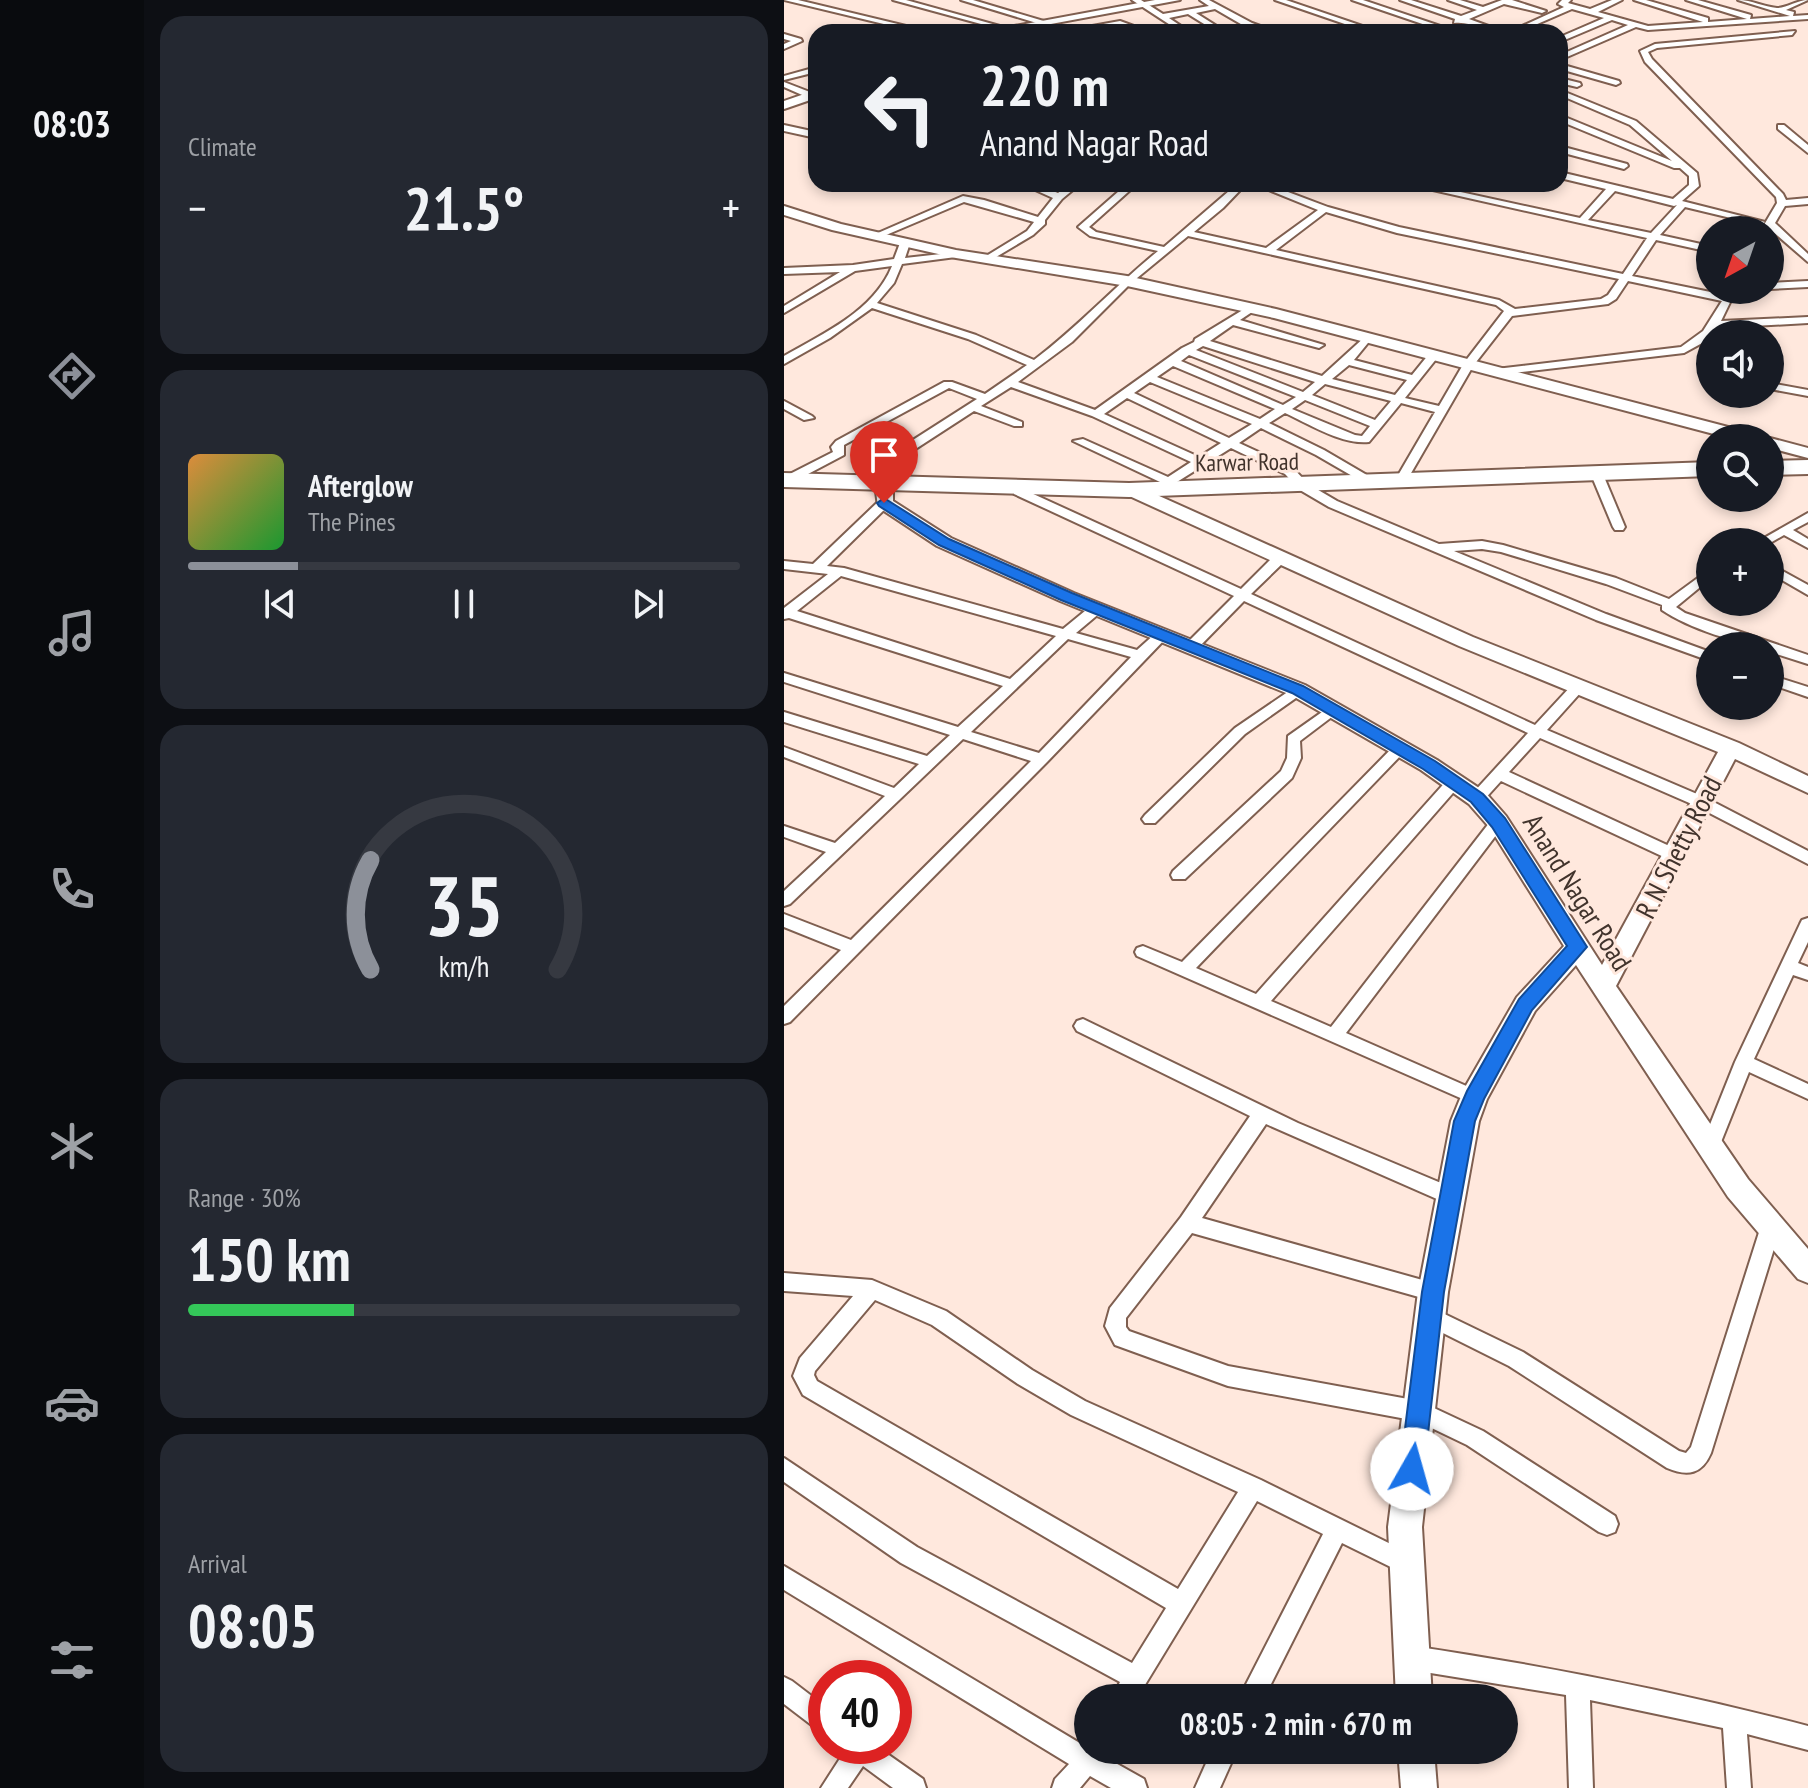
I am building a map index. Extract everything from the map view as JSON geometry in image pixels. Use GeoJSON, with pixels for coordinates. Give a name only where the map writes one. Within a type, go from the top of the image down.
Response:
{"type":"FeatureCollection","features":[{"type":"Feature","properties":{"kind":"highway"},"geometry":{"type":"LineString","coordinates":[[1784,468],[1808,467]]}},
{"type":"Feature","properties":{"kind":"highway","name":"Karwar Road"},"geometry":{"type":"LineString","coordinates":[[786,480],[856,482],[884,493],[1131,490],[1162,485],[1304,487],[1696,469]]}},
{"type":"Feature","properties":{"kind":"street"},"geometry":{"type":"LineString","coordinates":[[788,0],[892,24]]}},
{"type":"Feature","properties":{"kind":"street"},"geometry":{"type":"LineString","coordinates":[[897,0],[988,24]]}},
{"type":"Feature","properties":{"kind":"street"},"geometry":{"type":"LineString","coordinates":[[965,0],[1043,22]]}},
{"type":"Feature","properties":{"kind":"street"},"geometry":{"type":"LineString","coordinates":[[1030,24],[1174,0]]}},
{"type":"Feature","properties":{"kind":"street"},"geometry":{"type":"LineString","coordinates":[[1204,0],[1247,24]]}},
{"type":"Feature","properties":{"kind":"street"},"geometry":{"type":"LineString","coordinates":[[1279,0],[1350,24]]}},
{"type":"Feature","properties":{"kind":"street"},"geometry":{"type":"LineString","coordinates":[[1356,0],[1429,24]]}},
{"type":"Feature","properties":{"kind":"street"},"geometry":{"type":"LineString","coordinates":[[1404,0],[1476,24]]}},
{"type":"Feature","properties":{"kind":"street"},"geometry":{"type":"LineString","coordinates":[[1452,0],[1484,10]]}},
{"type":"Feature","properties":{"kind":"street"},"geometry":{"type":"LineString","coordinates":[[1491,0],[1542,15],[1556,23]]}},
{"type":"Feature","properties":{"kind":"street"},"geometry":{"type":"LineString","coordinates":[[1588,13],[1618,0]]}},
{"type":"Feature","properties":{"kind":"street"},"geometry":{"type":"LineString","coordinates":[[1638,0],[1717,24]]}},
{"type":"Feature","properties":{"kind":"street"},"geometry":{"type":"LineString","coordinates":[[1690,0],[1761,20]]}},
{"type":"Feature","properties":{"kind":"street"},"geometry":{"type":"LineString","coordinates":[[1742,0],[1756,1],[1804,17]]}},
{"type":"Feature","properties":{"kind":"street"},"geometry":{"type":"LineString","coordinates":[[1779,10],[1807,0]]}},
{"type":"Feature","properties":{"kind":"street"},"geometry":{"type":"LineString","coordinates":[[1450,24],[1504,2]]}},
{"type":"Feature","properties":{"kind":"street"},"geometry":{"type":"LineString","coordinates":[[993,8],[1005,4]]}},
{"type":"Feature","properties":{"kind":"street"},"geometry":{"type":"LineString","coordinates":[[1527,24],[1569,4],[1609,19],[1656,28],[1804,17]]}},
{"type":"Feature","properties":{"kind":"street"},"geometry":{"type":"LineString","coordinates":[[1143,5],[1171,24]]}},
{"type":"Feature","properties":{"kind":"street"},"geometry":{"type":"LineString","coordinates":[[1114,24],[1133,15],[1143,5]]}},
{"type":"Feature","properties":{"kind":"street"},"geometry":{"type":"LineString","coordinates":[[1161,17],[1216,7]]}},
{"type":"Feature","properties":{"kind":"street"},"geometry":{"type":"LineString","coordinates":[[1653,13],[1666,8]]}},
{"type":"Feature","properties":{"kind":"street"},"geometry":{"type":"LineString","coordinates":[[1189,12],[1209,24]]}},
{"type":"Feature","properties":{"kind":"street"},"geometry":{"type":"LineString","coordinates":[[1568,36],[1609,19]]}},
{"type":"Feature","properties":{"kind":"street"},"geometry":{"type":"LineString","coordinates":[[1568,54],[1634,23]]}},
{"type":"Feature","properties":{"kind":"street"},"geometry":{"type":"LineString","coordinates":[[1569,27],[1582,31]]}},
{"type":"Feature","properties":{"kind":"street"},"geometry":{"type":"LineString","coordinates":[[1782,203],[1780,196],[1648,60],[1644,51],[1655,46],[1792,33]]}},
{"type":"Feature","properties":{"kind":"street"},"geometry":{"type":"LineString","coordinates":[[784,36],[798,41],[784,47]]}},
{"type":"Feature","properties":{"kind":"street"},"geometry":{"type":"LineString","coordinates":[[1568,39],[1591,44]]}},
{"type":"Feature","properties":{"kind":"street"},"geometry":{"type":"LineString","coordinates":[[784,64],[806,72]]}},
{"type":"Feature","properties":{"kind":"street"},"geometry":{"type":"LineString","coordinates":[[1568,68],[1616,83]]}},
{"type":"Feature","properties":{"kind":"street"},"geometry":{"type":"LineString","coordinates":[[784,78],[806,72]]}},
{"type":"Feature","properties":{"kind":"street"},"geometry":{"type":"LineString","coordinates":[[1568,82],[1577,85]]}},
{"type":"Feature","properties":{"kind":"street"},"geometry":{"type":"LineString","coordinates":[[784,84],[808,93]]}},
{"type":"Feature","properties":{"kind":"street"},"geometry":{"type":"LineString","coordinates":[[1399,484],[1468,365],[1510,313],[1604,302],[1626,279],[1653,237],[1696,181],[1685,167],[1633,123],[1587,107],[1568,96]]}},
{"type":"Feature","properties":{"kind":"street"},"geometry":{"type":"LineString","coordinates":[[784,105],[808,97]]}},
{"type":"Feature","properties":{"kind":"street"},"geometry":{"type":"LineString","coordinates":[[1568,120],[1685,167]]}},
{"type":"Feature","properties":{"kind":"street"},"geometry":{"type":"LineString","coordinates":[[1781,127],[1808,150]]}},
{"type":"Feature","properties":{"kind":"street"},"geometry":{"type":"LineString","coordinates":[[784,128],[808,133]]}},
{"type":"Feature","properties":{"kind":"street"},"geometry":{"type":"LineString","coordinates":[[1580,136],[1589,130]]}},
{"type":"Feature","properties":{"kind":"street"},"geometry":{"type":"LineString","coordinates":[[1589,157],[1616,141]]}},
{"type":"Feature","properties":{"kind":"street"},"geometry":{"type":"LineString","coordinates":[[1568,150],[1624,166]]}},
{"type":"Feature","properties":{"kind":"street"},"geometry":{"type":"LineString","coordinates":[[1568,177],[1728,216]]}},
{"type":"Feature","properties":{"kind":"street"},"geometry":{"type":"LineString","coordinates":[[1582,221],[1612,188]]}},
{"type":"Feature","properties":{"kind":"street"},"geometry":{"type":"LineString","coordinates":[[1047,192],[1059,197]]}},
{"type":"Feature","properties":{"kind":"street"},"geometry":{"type":"LineString","coordinates":[[988,258],[1030,233],[1065,192]]}},
{"type":"Feature","properties":{"kind":"street"},"geometry":{"type":"LineString","coordinates":[[1123,192],[1083,227],[1093,234],[1166,250]]}},
{"type":"Feature","properties":{"kind":"street"},"geometry":{"type":"LineString","coordinates":[[856,482],[1010,383],[1068,340],[1127,281],[1232,192]]}},
{"type":"Feature","properties":{"kind":"street"},"geometry":{"type":"LineString","coordinates":[[1280,192],[1397,230],[1626,279],[1696,289]]}},
{"type":"Feature","properties":{"kind":"street"},"geometry":{"type":"LineString","coordinates":[[1460,192],[1696,246]]}},
{"type":"Feature","properties":{"kind":"street"},"geometry":{"type":"LineString","coordinates":[[876,236],[963,199],[1042,222]]}},
{"type":"Feature","properties":{"kind":"street"},"geometry":{"type":"LineString","coordinates":[[1772,216],[1782,203],[1808,201]]}},
{"type":"Feature","properties":{"kind":"street"},"geometry":{"type":"LineString","coordinates":[[1268,251],[1325,209]]}},
{"type":"Feature","properties":{"kind":"street"},"geometry":{"type":"LineString","coordinates":[[786,212],[956,254],[1127,281],[1251,308],[1696,424]]}},
{"type":"Feature","properties":{"kind":"street"},"geometry":{"type":"LineString","coordinates":[[1187,233],[1499,303],[1510,313]]}},
{"type":"Feature","properties":{"kind":"street"},"geometry":{"type":"LineString","coordinates":[[1784,240],[1808,259]]}},
{"type":"Feature","properties":{"kind":"street"},"geometry":{"type":"LineString","coordinates":[[784,361],[869,304],[890,282],[905,243]]}},
{"type":"Feature","properties":{"kind":"street"},"geometry":{"type":"LineString","coordinates":[[784,271],[853,268],[956,254]]}},
{"type":"Feature","properties":{"kind":"street"},"geometry":{"type":"LineString","coordinates":[[784,310],[853,268]]}},
{"type":"Feature","properties":{"kind":"street"},"geometry":{"type":"LineString","coordinates":[[1784,285],[1808,284]]}},
{"type":"Feature","properties":{"kind":"street"},"geometry":{"type":"LineString","coordinates":[[869,304],[972,337],[1035,365]]}},
{"type":"Feature","properties":{"kind":"street"},"geometry":{"type":"LineString","coordinates":[[1096,414],[1251,308]]}},
{"type":"Feature","properties":{"kind":"street"},"geometry":{"type":"LineString","coordinates":[[1784,321],[1808,320]]}},
{"type":"Feature","properties":{"kind":"street"},"geometry":{"type":"LineString","coordinates":[[1231,321],[1319,345]]}},
{"type":"Feature","properties":{"kind":"street"},"geometry":{"type":"LineString","coordinates":[[1079,441],[1162,485],[1306,395],[1347,361],[1367,338]]}},
{"type":"Feature","properties":{"kind":"street"},"geometry":{"type":"LineString","coordinates":[[1199,341],[1325,381],[1442,410]]}},
{"type":"Feature","properties":{"kind":"street"},"geometry":{"type":"LineString","coordinates":[[1496,372],[1684,350],[1696,344]]}},
{"type":"Feature","properties":{"kind":"street"},"geometry":{"type":"LineString","coordinates":[[1186,350],[1378,425]]}},
{"type":"Feature","properties":{"kind":"street"},"geometry":{"type":"LineString","coordinates":[[1171,361],[1360,440],[1369,439],[1433,356]]}},
{"type":"Feature","properties":{"kind":"street"},"geometry":{"type":"LineString","coordinates":[[1347,361],[1415,379]]}},
{"type":"Feature","properties":{"kind":"street"},"geometry":{"type":"LineString","coordinates":[[1148,377],[1260,425],[1373,484]]}},
{"type":"Feature","properties":{"kind":"street"},"geometry":{"type":"LineString","coordinates":[[1010,383],[1096,414],[1198,461]]}},
{"type":"Feature","properties":{"kind":"street"},"geometry":{"type":"LineString","coordinates":[[786,480],[840,453],[837,447],[840,443],[948,384],[986,399]]}},
{"type":"Feature","properties":{"kind":"street"},"geometry":{"type":"LineString","coordinates":[[1784,389],[1808,393]]}},
{"type":"Feature","properties":{"kind":"street"},"geometry":{"type":"LineString","coordinates":[[1125,393],[1289,471],[1304,487],[1333,504],[1601,617],[1696,652]]}},
{"type":"Feature","properties":{"kind":"street"},"geometry":{"type":"LineString","coordinates":[[784,404],[808,418]]}},
{"type":"Feature","properties":{"kind":"street"},"geometry":{"type":"LineString","coordinates":[[973,407],[1018,424]]}},
{"type":"Feature","properties":{"kind":"street"},"geometry":{"type":"LineString","coordinates":[[1784,447],[1808,453]]}},
{"type":"Feature","properties":{"kind":"street"},"geometry":{"type":"LineString","coordinates":[[1596,472],[1619,527]]}},
{"type":"Feature","properties":{"kind":"street"},"geometry":{"type":"LineString","coordinates":[[1131,490],[1279,559],[1577,688],[1731,748],[1808,785]]}},
{"type":"Feature","properties":{"kind":"street"},"geometry":{"type":"LineString","coordinates":[[1018,491],[1538,732],[1699,801],[1808,858]]}},
{"type":"Feature","properties":{"kind":"street"},"geometry":{"type":"LineString","coordinates":[[818,567],[884,493]]}},
{"type":"Feature","properties":{"kind":"street","name":"Anand Nagar Road"},"geometry":{"type":"LineString","coordinates":[[884,493],[944,542],[1096,609],[1298,690],[1400,748],[1477,798],[1498,822],[1603,987],[1738,1188],[1808,1270]]}},
{"type":"Feature","properties":{"kind":"street"},"geometry":{"type":"LineString","coordinates":[[1784,530],[1808,517]]}},
{"type":"Feature","properties":{"kind":"street"},"geometry":{"type":"LineString","coordinates":[[1784,530],[1808,544]]}},
{"type":"Feature","properties":{"kind":"street"},"geometry":{"type":"LineString","coordinates":[[1435,549],[1469,545],[1503,549],[1611,581],[1669,603]]}},
{"type":"Feature","properties":{"kind":"street"},"geometry":{"type":"LineString","coordinates":[[1192,646],[1279,559]]}},
{"type":"Feature","properties":{"kind":"street"},"geometry":{"type":"LineString","coordinates":[[784,565],[839,571],[1140,655]]}},
{"type":"Feature","properties":{"kind":"street"},"geometry":{"type":"LineString","coordinates":[[786,614],[839,571]]}},
{"type":"Feature","properties":{"kind":"street"},"geometry":{"type":"LineString","coordinates":[[1784,576],[1808,591]]}},
{"type":"Feature","properties":{"kind":"street"},"geometry":{"type":"LineString","coordinates":[[1696,583],[1667,607],[1680,616],[1727,632]]}},
{"type":"Feature","properties":{"kind":"street"},"geometry":{"type":"LineString","coordinates":[[784,900],[1012,684],[1096,609]]}},
{"type":"Feature","properties":{"kind":"street"},"geometry":{"type":"LineString","coordinates":[[786,614],[1012,684]]}},
{"type":"Feature","properties":{"kind":"street"},"geometry":{"type":"LineString","coordinates":[[784,1017],[1161,636]]}},
{"type":"Feature","properties":{"kind":"street"},"geometry":{"type":"LineString","coordinates":[[1784,651],[1808,660]]}},
{"type":"Feature","properties":{"kind":"street"},"geometry":{"type":"LineString","coordinates":[[784,677],[1042,759]]}},
{"type":"Feature","properties":{"kind":"street"},"geometry":{"type":"LineString","coordinates":[[1784,684],[1808,692]]}},
{"type":"Feature","properties":{"kind":"street"},"geometry":{"type":"LineString","coordinates":[[1477,798],[1577,688]]}},
{"type":"Feature","properties":{"kind":"street"},"geometry":{"type":"LineString","coordinates":[[1150,819],[1240,731],[1298,690]]}},
{"type":"Feature","properties":{"kind":"street"},"geometry":{"type":"LineString","coordinates":[[1179,875],[1287,774],[1294,758],[1293,739],[1332,710]]}},
{"type":"Feature","properties":{"kind":"street"},"geometry":{"type":"LineString","coordinates":[[784,717],[929,762]]}},
{"type":"Feature","properties":{"kind":"street"},"geometry":{"type":"LineString","coordinates":[[1184,970],[1400,748]]}},
{"type":"Feature","properties":{"kind":"street","name":"R N Shetty Road"},"geometry":{"type":"LineString","coordinates":[[1603,987],[1651,901],[1699,801],[1731,748]]}},
{"type":"Feature","properties":{"kind":"street"},"geometry":{"type":"LineString","coordinates":[[784,752],[896,794]]}},
{"type":"Feature","properties":{"kind":"street"},"geometry":{"type":"LineString","coordinates":[[1499,774],[1672,854]]}},
{"type":"Feature","properties":{"kind":"street"},"geometry":{"type":"LineString","coordinates":[[1259,1003],[1454,782]]}},
{"type":"Feature","properties":{"kind":"street"},"geometry":{"type":"LineString","coordinates":[[1334,1036],[1498,822]]}},
{"type":"Feature","properties":{"kind":"street"},"geometry":{"type":"LineString","coordinates":[[784,831],[838,850]]}},
{"type":"Feature","properties":{"kind":"street"},"geometry":{"type":"LineString","coordinates":[[784,920],[854,948]]}},
{"type":"Feature","properties":{"kind":"street"},"geometry":{"type":"LineString","coordinates":[[1710,1147],[1744,1062],[1808,924]]}},
{"type":"Feature","properties":{"kind":"street"},"geometry":{"type":"LineString","coordinates":[[1413,1684],[1405,1527],[1432,1304],[1465,1121],[1474,1097],[1526,1004],[1578,947]]}},
{"type":"Feature","properties":{"kind":"street"},"geometry":{"type":"LineString","coordinates":[[1143,952],[1474,1097]]}},
{"type":"Feature","properties":{"kind":"street"},"geometry":{"type":"LineString","coordinates":[[1789,966],[1808,974]]}},
{"type":"Feature","properties":{"kind":"street"},"geometry":{"type":"LineString","coordinates":[[1083,1026],[1262,1114],[1453,1197]]}},
{"type":"Feature","properties":{"kind":"street"},"geometry":{"type":"LineString","coordinates":[[1744,1062],[1808,1092]]}},
{"type":"Feature","properties":{"kind":"street"},"geometry":{"type":"LineString","coordinates":[[1262,1114],[1188,1223],[1117,1314],[1114,1323],[1117,1334],[1126,1341],[1228,1376],[1419,1411],[1475,1438],[1607,1524]]}},
{"type":"Feature","properties":{"kind":"street"},"geometry":{"type":"LineString","coordinates":[[1188,1223],[1432,1304],[1675,1461],[1690,1464],[1700,1453],[1771,1226]]}},
{"type":"Feature","properties":{"kind":"street"},"geometry":{"type":"LineString","coordinates":[[784,1282],[872,1289],[939,1318],[1025,1377],[1078,1408],[1253,1488],[1407,1565]]}},
{"type":"Feature","properties":{"kind":"street"},"geometry":{"type":"LineString","coordinates":[[872,1289],[807,1365],[803,1376],[810,1388],[1181,1604]]}},
{"type":"Feature","properties":{"kind":"street"},"geometry":{"type":"LineString","coordinates":[[784,1469],[909,1555],[1123,1684]]}},
{"type":"Feature","properties":{"kind":"street"},"geometry":{"type":"LineString","coordinates":[[1132,1684],[1253,1488]]}},
{"type":"Feature","properties":{"kind":"street"},"geometry":{"type":"LineString","coordinates":[[1258,1684],[1337,1529]]}},
{"type":"Feature","properties":{"kind":"street"},"geometry":{"type":"LineString","coordinates":[[784,1577],[1074,1747]]}},
{"type":"Feature","properties":{"kind":"street"},"geometry":{"type":"LineString","coordinates":[[1412,1658],[1578,1686],[1734,1718],[1808,1738]]}},
{"type":"Feature","properties":{"kind":"street"},"geometry":{"type":"LineString","coordinates":[[1578,1686],[1581,1788]]}},
{"type":"Feature","properties":{"kind":"street"},"geometry":{"type":"LineString","coordinates":[[784,1689],[808,1708]]}},
{"type":"Feature","properties":{"kind":"street"},"geometry":{"type":"LineString","coordinates":[[1734,1718],[1739,1788]]}},
{"type":"Feature","properties":{"kind":"street"},"geometry":{"type":"LineString","coordinates":[[833,1788],[848,1764]]}},
{"type":"Feature","properties":{"kind":"street"},"geometry":{"type":"LineString","coordinates":[[880,1764],[914,1788]]}},
{"type":"Feature","properties":{"kind":"street"},"geometry":{"type":"LineString","coordinates":[[1064,1788],[1084,1764]]}},
{"type":"Feature","properties":{"kind":"street"},"geometry":{"type":"LineString","coordinates":[[1101,1764],[1135,1788]]}},
{"type":"Feature","properties":{"kind":"street"},"geometry":{"type":"LineString","coordinates":[[1207,1788],[1218,1764]]}},
{"type":"Feature","properties":{"kind":"street"},"geometry":{"type":"LineString","coordinates":[[1417,1764],[1419,1788]]}},
{"type":"Feature","properties":{"kind":"route"},"geometry":{"type":"LineString","coordinates":[[884,503],[944,542],[1067,597],[1298,690],[1429,765],[1477,798],[1498,822],[1578,947],[1526,1004],[1474,1097],[1465,1121],[1433,1292],[1412,1469]]}}]}
